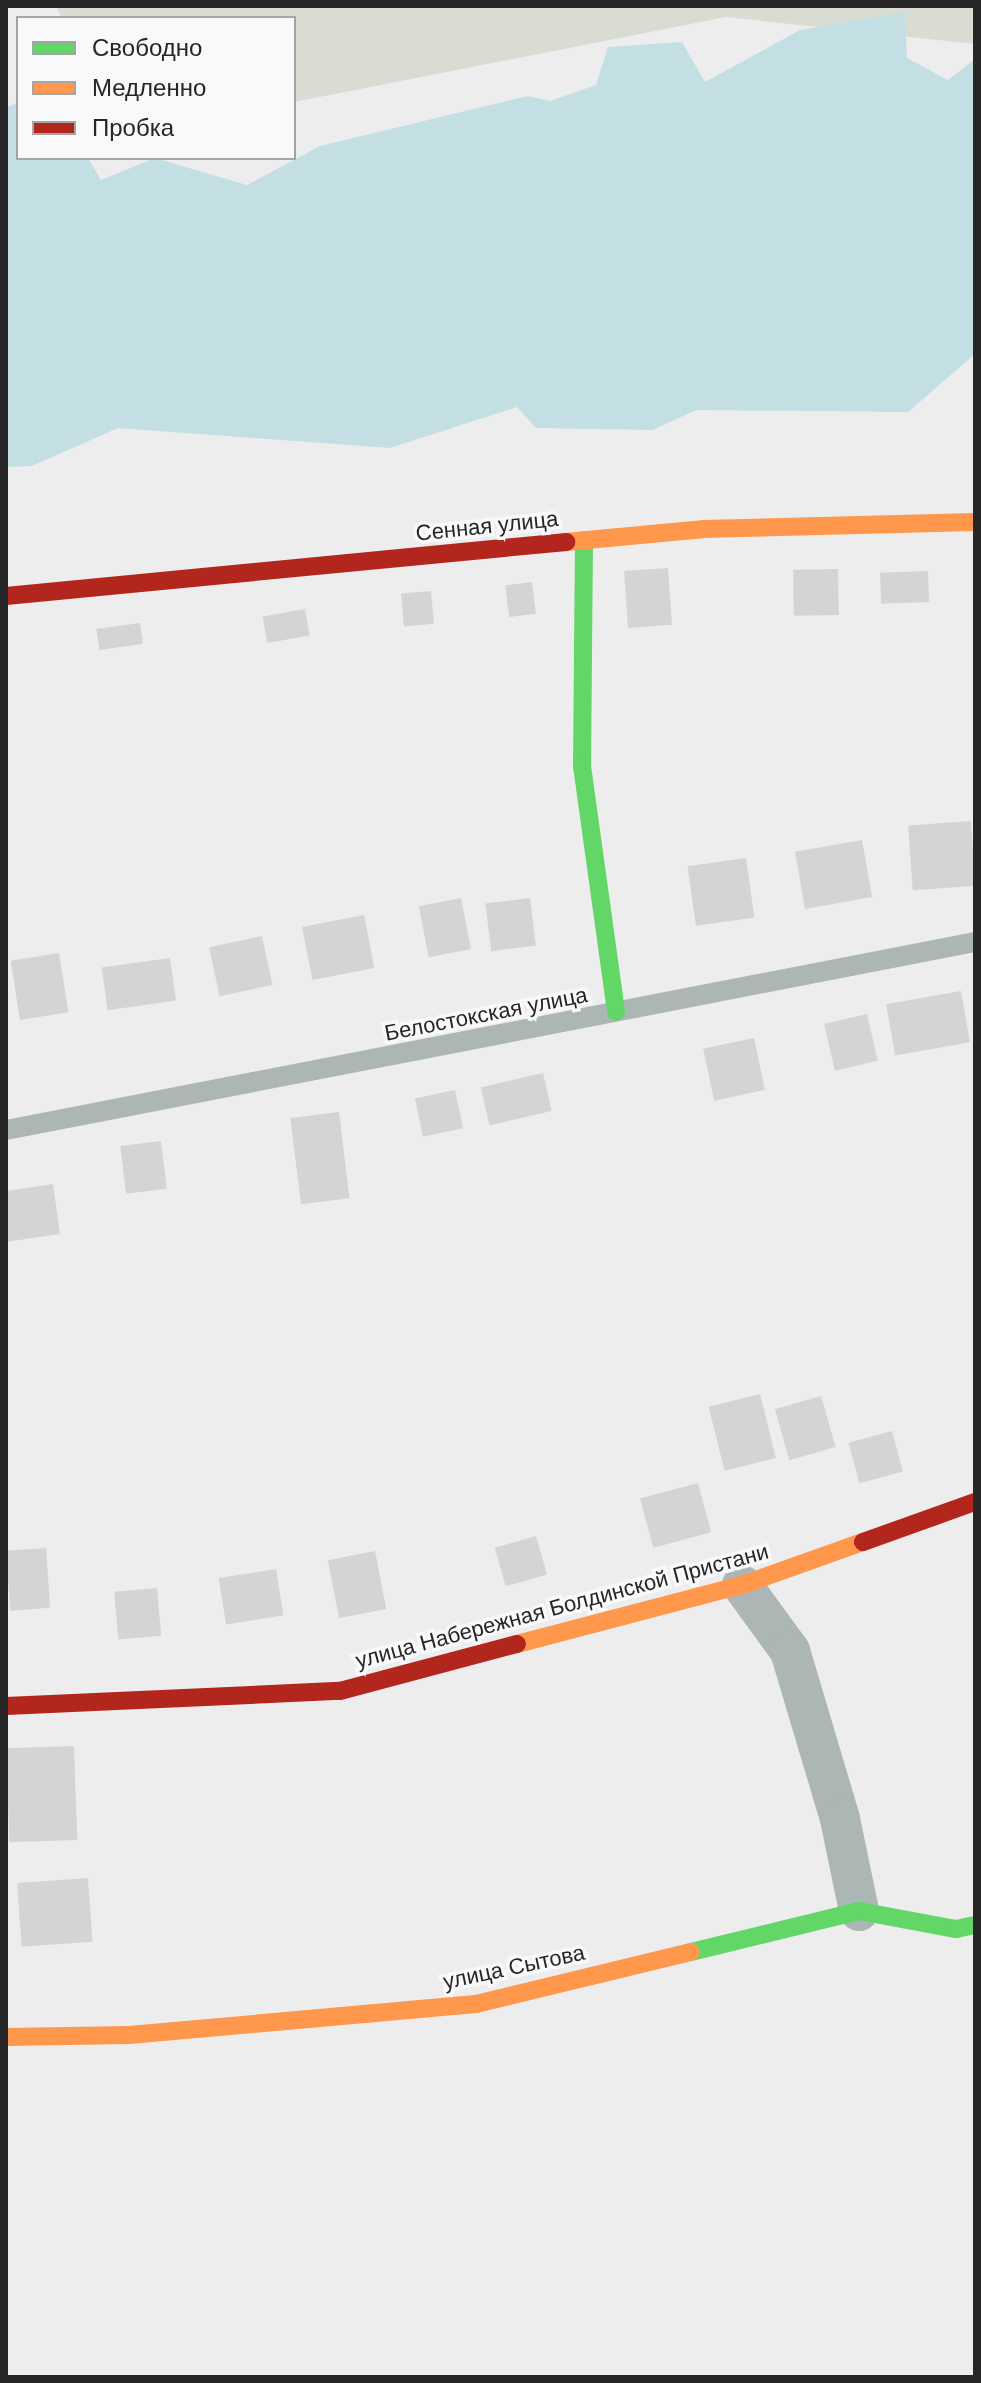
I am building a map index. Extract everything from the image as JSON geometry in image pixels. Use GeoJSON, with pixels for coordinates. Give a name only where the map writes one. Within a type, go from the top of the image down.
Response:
{"type":"FeatureCollection","features":[{"type":"Feature","properties":{"kind":"street","name":"Сенная улица"},"geometry":{"type":"LineString","coordinates":[[6,596],[704,529],[975,522]]}},
{"type":"Feature","properties":{"kind":"street"},"geometry":{"type":"LineString","coordinates":[[584,540],[582,766],[616,1012]]}},
{"type":"Feature","properties":{"kind":"street","name":"улица Набережная Болдинской Пристани"},"geometry":{"type":"LineString","coordinates":[[6,1706],[340,1691],[742,1585],[975,1502]]}},
{"type":"Feature","properties":{"kind":"street"},"geometry":{"type":"LineString","coordinates":[[742,1585],[790,1651],[840,1819],[859,1911]]}},
{"type":"Feature","properties":{"kind":"street","name":"улица Сытова"},"geometry":{"type":"LineString","coordinates":[[6,2037],[129,2035],[476,2004],[859,1911],[956,1929],[975,1925]]}},
{"type":"Feature","properties":{"kind":"lane","name":"Белостокская улица"},"geometry":{"type":"LineString","coordinates":[[6,1130],[975,942]]}},
{"type":"Feature","properties":{"kind":"shaded area"},"geometry":{"type":"Polygon","coordinates":[[[56,6],[975,6],[975,44],[726,17],[296,102],[296,16],[61,16],[56,6]]]}},
{"type":"Feature","properties":{"kind":"water"},"geometry":{"type":"Polygon","coordinates":[[[905,12],[907,58],[948,80],[975,59],[975,354],[908,412],[696,410],[653,430],[536,428],[517,407],[390,448],[118,428],[32,466],[6,467],[6,107],[16,104],[16,160],[89,160],[101,180],[150,160],[162,160],[247,185],[320,146],[528,96],[550,101],[596,85],[608,47],[682,42],[705,82],[800,30],[905,12]]]}},
{"type":"Feature","properties":{"kind":"building"},"geometry":{"type":"Polygon","coordinates":[[[668,568],[672,625],[628,628],[624,571],[668,568]]]}},
{"type":"Feature","properties":{"kind":"building"},"geometry":{"type":"Polygon","coordinates":[[[838,569],[839,615],[794,616],[793,570],[838,569]]]}},
{"type":"Feature","properties":{"kind":"building"},"geometry":{"type":"Polygon","coordinates":[[[928,571],[929,602],[881,604],[880,573],[928,571]]]}},
{"type":"Feature","properties":{"kind":"building"},"geometry":{"type":"Polygon","coordinates":[[[532,582],[536,614],[509,617],[505,585],[532,582]]]}},
{"type":"Feature","properties":{"kind":"building"},"geometry":{"type":"Polygon","coordinates":[[[431,591],[434,624],[404,626],[401,594],[431,591]]]}},
{"type":"Feature","properties":{"kind":"building"},"geometry":{"type":"Polygon","coordinates":[[[305,609],[310,636],[267,643],[263,616],[305,609]]]}},
{"type":"Feature","properties":{"kind":"building"},"geometry":{"type":"Polygon","coordinates":[[[140,623],[143,644],[99,650],[96,629],[140,623]]]}},
{"type":"Feature","properties":{"kind":"building"},"geometry":{"type":"Polygon","coordinates":[[[971,821],[975,886],[913,890],[908,825],[971,821]]]}},
{"type":"Feature","properties":{"kind":"building"},"geometry":{"type":"Polygon","coordinates":[[[862,840],[872,897],[805,909],[795,852],[862,840]]]}},
{"type":"Feature","properties":{"kind":"building"},"geometry":{"type":"Polygon","coordinates":[[[746,858],[754,917],[696,926],[688,866],[746,858]]]}},
{"type":"Feature","properties":{"kind":"building"},"geometry":{"type":"Polygon","coordinates":[[[461,898],[471,949],[429,957],[419,906],[461,898]]]}},
{"type":"Feature","properties":{"kind":"building"},"geometry":{"type":"Polygon","coordinates":[[[530,898],[536,946],[491,951],[485,903],[530,898]]]}},
{"type":"Feature","properties":{"kind":"building"},"geometry":{"type":"Polygon","coordinates":[[[364,915],[374,968],[312,980],[302,927],[364,915]]]}},
{"type":"Feature","properties":{"kind":"building"},"geometry":{"type":"Polygon","coordinates":[[[262,936],[272,985],[220,996],[209,947],[262,936]]]}},
{"type":"Feature","properties":{"kind":"building"},"geometry":{"type":"Polygon","coordinates":[[[59,953],[68,1012],[20,1020],[11,961],[59,953]]]}},
{"type":"Feature","properties":{"kind":"building"},"geometry":{"type":"Polygon","coordinates":[[[170,958],[176,1001],[108,1010],[102,968],[170,958]]]}},
{"type":"Feature","properties":{"kind":"building"},"geometry":{"type":"Polygon","coordinates":[[[961,991],[970,1042],[895,1055],[886,1004],[961,991]]]}},
{"type":"Feature","properties":{"kind":"building"},"geometry":{"type":"Polygon","coordinates":[[[867,1014],[878,1061],[835,1071],[824,1024],[867,1014]]]}},
{"type":"Feature","properties":{"kind":"building"},"geometry":{"type":"Polygon","coordinates":[[[754,1038],[765,1090],[714,1101],[703,1049],[754,1038]]]}},
{"type":"Feature","properties":{"kind":"building"},"geometry":{"type":"Polygon","coordinates":[[[543,1073],[552,1111],[489,1125],[481,1087],[543,1073]]]}},
{"type":"Feature","properties":{"kind":"building"},"geometry":{"type":"Polygon","coordinates":[[[455,1090],[463,1128],[423,1137],[415,1099],[455,1090]]]}},
{"type":"Feature","properties":{"kind":"building"},"geometry":{"type":"Polygon","coordinates":[[[339,1112],[350,1198],[301,1204],[290,1118],[339,1112]]]}},
{"type":"Feature","properties":{"kind":"building"},"geometry":{"type":"Polygon","coordinates":[[[161,1141],[167,1189],[126,1194],[120,1146],[161,1141]]]}},
{"type":"Feature","properties":{"kind":"building"},"geometry":{"type":"Polygon","coordinates":[[[53,1184],[60,1234],[6,1242],[6,1191],[53,1184]]]}},
{"type":"Feature","properties":{"kind":"building"},"geometry":{"type":"Polygon","coordinates":[[[760,1394],[776,1458],[725,1471],[709,1407],[760,1394]]]}},
{"type":"Feature","properties":{"kind":"building"},"geometry":{"type":"Polygon","coordinates":[[[821,1396],[836,1447],[789,1460],[775,1409],[821,1396]]]}},
{"type":"Feature","properties":{"kind":"building"},"geometry":{"type":"Polygon","coordinates":[[[892,1431],[903,1472],[859,1483],[849,1443],[892,1431]]]}},
{"type":"Feature","properties":{"kind":"building"},"geometry":{"type":"Polygon","coordinates":[[[698,1483],[711,1532],[653,1548],[640,1499],[698,1483]]]}},
{"type":"Feature","properties":{"kind":"building"},"geometry":{"type":"Polygon","coordinates":[[[536,1536],[547,1574],[506,1586],[495,1548],[536,1536]]]}},
{"type":"Feature","properties":{"kind":"building"},"geometry":{"type":"Polygon","coordinates":[[[46,1548],[50,1608],[10,1611],[6,1551],[46,1548]]]}},
{"type":"Feature","properties":{"kind":"building"},"geometry":{"type":"Polygon","coordinates":[[[375,1551],[386,1609],[339,1618],[328,1560],[375,1551]]]}},
{"type":"Feature","properties":{"kind":"building"},"geometry":{"type":"Polygon","coordinates":[[[276,1569],[283,1615],[226,1624],[219,1578],[276,1569]]]}},
{"type":"Feature","properties":{"kind":"building"},"geometry":{"type":"Polygon","coordinates":[[[157,1588],[161,1636],[118,1640],[114,1592],[157,1588]]]}},
{"type":"Feature","properties":{"kind":"building"},"geometry":{"type":"Polygon","coordinates":[[[74,1746],[77,1840],[9,1842],[6,1748],[74,1746]]]}},
{"type":"Feature","properties":{"kind":"building"},"geometry":{"type":"Polygon","coordinates":[[[88,1878],[92,1942],[22,1947],[17,1883],[88,1878]]]}},
{"type":"Feature","properties":{"kind":"traffic: fast"},"geometry":{"type":"LineString","coordinates":[[584,540],[582,766],[616,1012]]}},
{"type":"Feature","properties":{"kind":"traffic: fast"},"geometry":{"type":"LineString","coordinates":[[691,1952],[859,1911],[956,1929],[975,1925]]}},
{"type":"Feature","properties":{"kind":"traffic: slow"},"geometry":{"type":"LineString","coordinates":[[566,542],[704,529],[975,522]]}},
{"type":"Feature","properties":{"kind":"traffic: slow"},"geometry":{"type":"LineString","coordinates":[[517,1644],[742,1585],[863,1542]]}},
{"type":"Feature","properties":{"kind":"traffic: slow"},"geometry":{"type":"LineString","coordinates":[[6,2037],[129,2035],[476,2004],[691,1952]]}},
{"type":"Feature","properties":{"kind":"traffic: jam"},"geometry":{"type":"LineString","coordinates":[[6,596],[566,542]]}},
{"type":"Feature","properties":{"kind":"traffic: jam"},"geometry":{"type":"LineString","coordinates":[[863,1542],[975,1502]]}},
{"type":"Feature","properties":{"kind":"traffic: jam"},"geometry":{"type":"LineString","coordinates":[[6,1706],[340,1691],[517,1644]]}}]}
